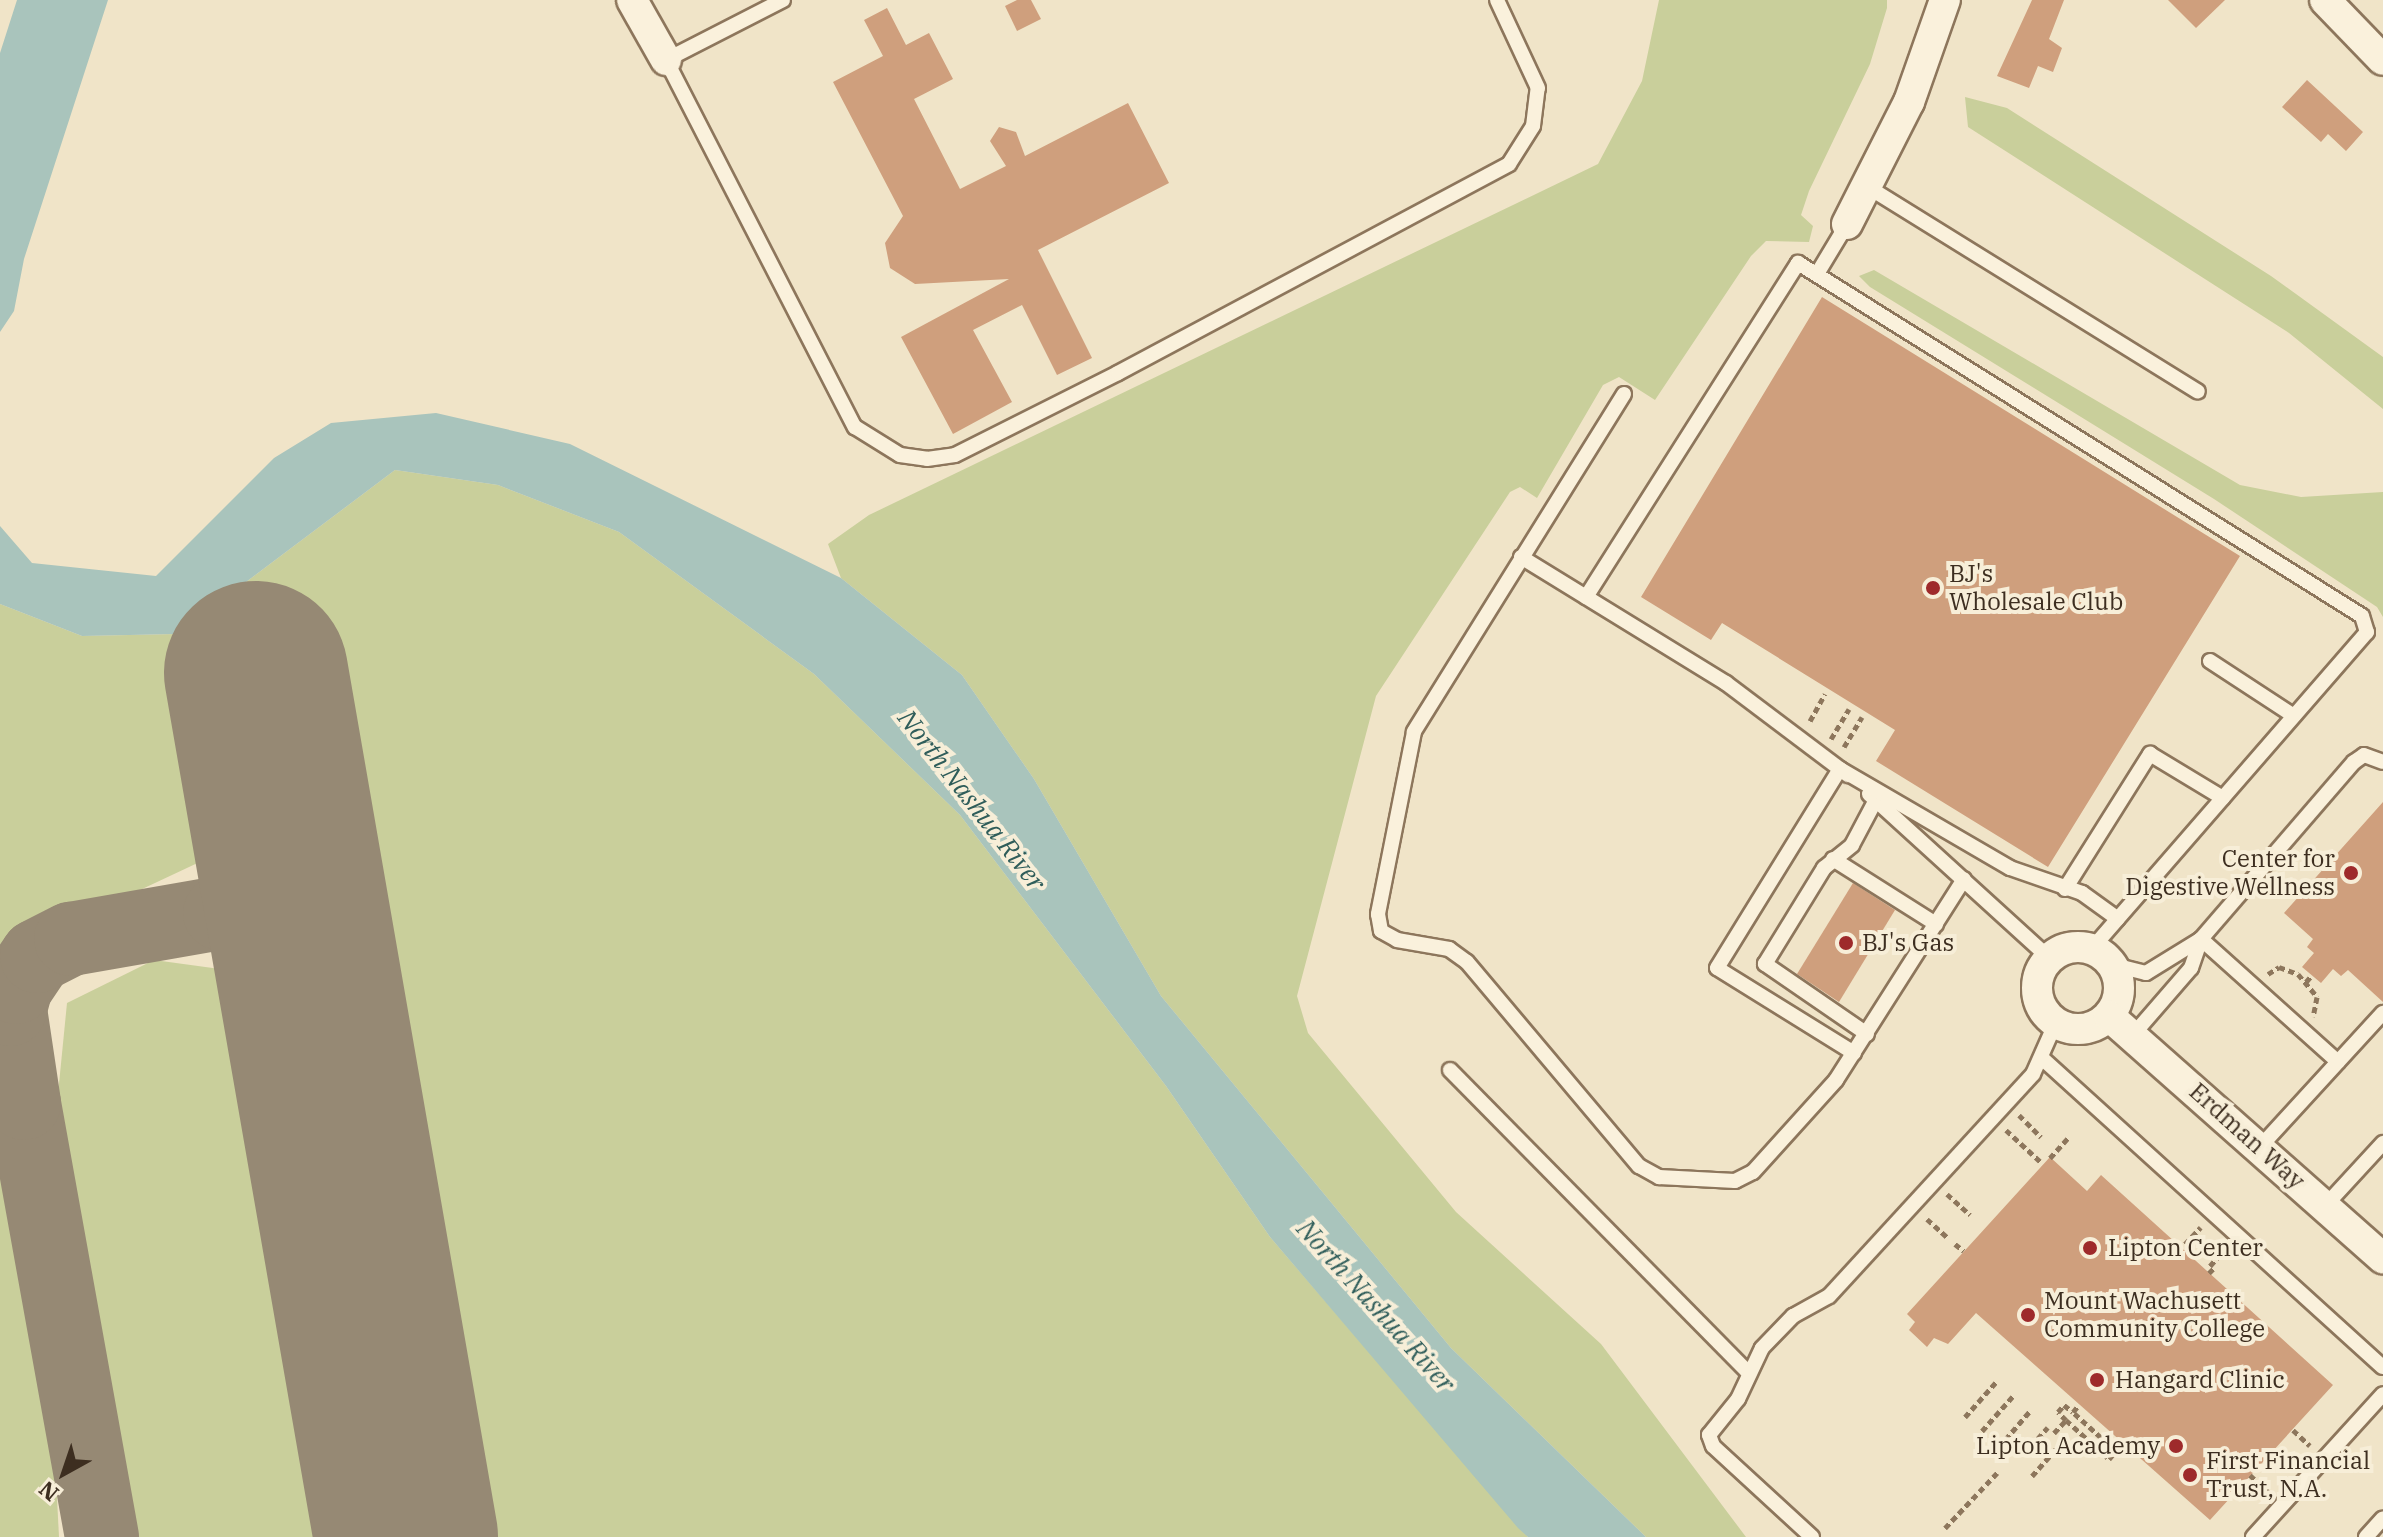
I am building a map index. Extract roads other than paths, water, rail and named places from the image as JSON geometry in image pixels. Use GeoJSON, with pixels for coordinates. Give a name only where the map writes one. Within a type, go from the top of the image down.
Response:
{"type":"FeatureCollection","features":[{"type":"Feature","properties":{"kind":"street"},"geometry":{"type":"LineString","coordinates":[[632,0],[666,60]]}},
{"type":"Feature","properties":{"kind":"street"},"geometry":{"type":"LineString","coordinates":[[1847,224],[1909,102],[1945,0]]}},
{"type":"Feature","properties":{"kind":"street"},"geometry":{"type":"LineString","coordinates":[[2325,0],[2383,60]]}},
{"type":"Feature","properties":{"kind":"street"},"geometry":{"type":"LineString","coordinates":[[2075,948],[2101,957],[2119,986],[2109,1016],[2081,1030],[2056,1022],[2037,991],[2049,958],[2075,948]]}},
{"type":"Feature","properties":{"kind":"street","name":"Erdman Way"},"geometry":{"type":"LineString","coordinates":[[2109,1016],[2383,1258]]}},
{"type":"Feature","properties":{"kind":"lane"},"geometry":{"type":"LineString","coordinates":[[783,0],[666,60],[855,427],[900,455],[927,459],[955,455],[1118,373],[1509,164],[1533,126],[1538,88],[1497,0]]}},
{"type":"Feature","properties":{"kind":"lane"},"geometry":{"type":"LineString","coordinates":[[1868,187],[2198,392]]}},
{"type":"Feature","properties":{"kind":"lane"},"geometry":{"type":"LineString","coordinates":[[1817,274],[1847,224]]}},
{"type":"Feature","properties":{"kind":"lane"},"geometry":{"type":"LineString","coordinates":[[1586,597],[1791,265],[1817,274],[2368,622],[2367,632],[2118,919],[2101,957],[2146,973],[2201,939],[2354,762],[2364,755],[2383,762]]}},
{"type":"Feature","properties":{"kind":"lane"},"geometry":{"type":"LineString","coordinates":[[1624,394],[1414,732],[1378,914],[1381,931],[1449,949],[1467,962],[1630,1158],[1659,1177],[1744,1178],[1854,1053],[1964,879]]}},
{"type":"Feature","properties":{"kind":"lane"},"geometry":{"type":"LineString","coordinates":[[1521,557],[1801,736],[1878,796],[2010,868],[2090,898],[2118,919]]}},
{"type":"Feature","properties":{"kind":"lane"},"geometry":{"type":"LineString","coordinates":[[2210,661],[2294,716]]}},
{"type":"Feature","properties":{"kind":"lane"},"geometry":{"type":"LineString","coordinates":[[2065,889],[2150,754],[2223,798]]}},
{"type":"Feature","properties":{"kind":"lane"},"geometry":{"type":"LineString","coordinates":[[1837,766],[1717,968],[1854,1053]]}},
{"type":"Feature","properties":{"kind":"lane"},"geometry":{"type":"LineString","coordinates":[[1867,1034],[1765,964],[1833,859],[1852,845],[1878,796]]}},
{"type":"Feature","properties":{"kind":"lane"},"geometry":{"type":"LineString","coordinates":[[1878,796],[2049,958]]}},
{"type":"Feature","properties":{"kind":"lane"},"geometry":{"type":"LineString","coordinates":[[1833,859],[1936,924]]}},
{"type":"Feature","properties":{"kind":"lane"},"geometry":{"type":"LineString","coordinates":[[2201,939],[2338,1062]]}},
{"type":"Feature","properties":{"kind":"lane"},"geometry":{"type":"LineString","coordinates":[[2132,1036],[2191,968],[2201,939]]}},
{"type":"Feature","properties":{"kind":"lane"},"geometry":{"type":"LineString","coordinates":[[2260,1147],[2383,1013]]}},
{"type":"Feature","properties":{"kind":"lane"},"geometry":{"type":"LineString","coordinates":[[1812,1537],[1709,1441],[1749,1373],[1786,1322],[1823,1302],[2006,1103],[2044,1060],[2056,1022]]}},
{"type":"Feature","properties":{"kind":"lane"},"geometry":{"type":"LineString","coordinates":[[2044,1060],[2383,1367]]}},
{"type":"Feature","properties":{"kind":"lane"},"geometry":{"type":"LineString","coordinates":[[1450,1070],[1749,1373]]}},
{"type":"Feature","properties":{"kind":"lane"},"geometry":{"type":"LineString","coordinates":[[2325,1206],[2381,1150]]}},
{"type":"Feature","properties":{"kind":"lane"},"geometry":{"type":"LineString","coordinates":[[2253,1537],[2383,1394]]}},
{"type":"Feature","properties":{"kind":"lane"},"geometry":{"type":"LineString","coordinates":[[2366,1537],[2383,1518]]}},
{"type":"Feature","properties":{"kind":"water"},"geometry":{"type":"Polygon","coordinates":[[[17,0],[108,0],[24,259],[14,311],[0,332],[0,53],[17,0]]]}},
{"type":"Feature","properties":{"kind":"water","name":"North Nashua River"},"geometry":{"type":"Polygon","coordinates":[[[436,413],[570,444],[841,578],[962,675],[1034,779],[1161,996],[1451,1348],[1646,1537],[1528,1537],[1518,1528],[1270,1237],[1166,1086],[960,815],[814,674],[619,532],[498,485],[395,470],[177,634],[82,636],[0,604],[0,526],[32,563],[156,576],[274,458],[331,423],[436,413]]]}},
{"type":"Feature","properties":{"kind":"place","name":"BJ's Wholesale Club"},"geometry":{"type":"Point","coordinates":[1933,588]}},
{"type":"Feature","properties":{"kind":"place","name":"Center for Digestive Wellness"},"geometry":{"type":"Point","coordinates":[2351,873]}},
{"type":"Feature","properties":{"kind":"place","name":"BJ's Gas"},"geometry":{"type":"Point","coordinates":[1846,943]}},
{"type":"Feature","properties":{"kind":"place","name":"Lipton Center"},"geometry":{"type":"Point","coordinates":[2090,1248]}},
{"type":"Feature","properties":{"kind":"place","name":"Mount Wachusett Community College"},"geometry":{"type":"Point","coordinates":[2028,1315]}},
{"type":"Feature","properties":{"kind":"place","name":"Hangard Clinic"},"geometry":{"type":"Point","coordinates":[2097,1380]}},
{"type":"Feature","properties":{"kind":"place","name":"Lipton Academy"},"geometry":{"type":"Point","coordinates":[2176,1446]}},
{"type":"Feature","properties":{"kind":"place","name":"First Financial Trust, N.A."},"geometry":{"type":"Point","coordinates":[2190,1475]}}]}
